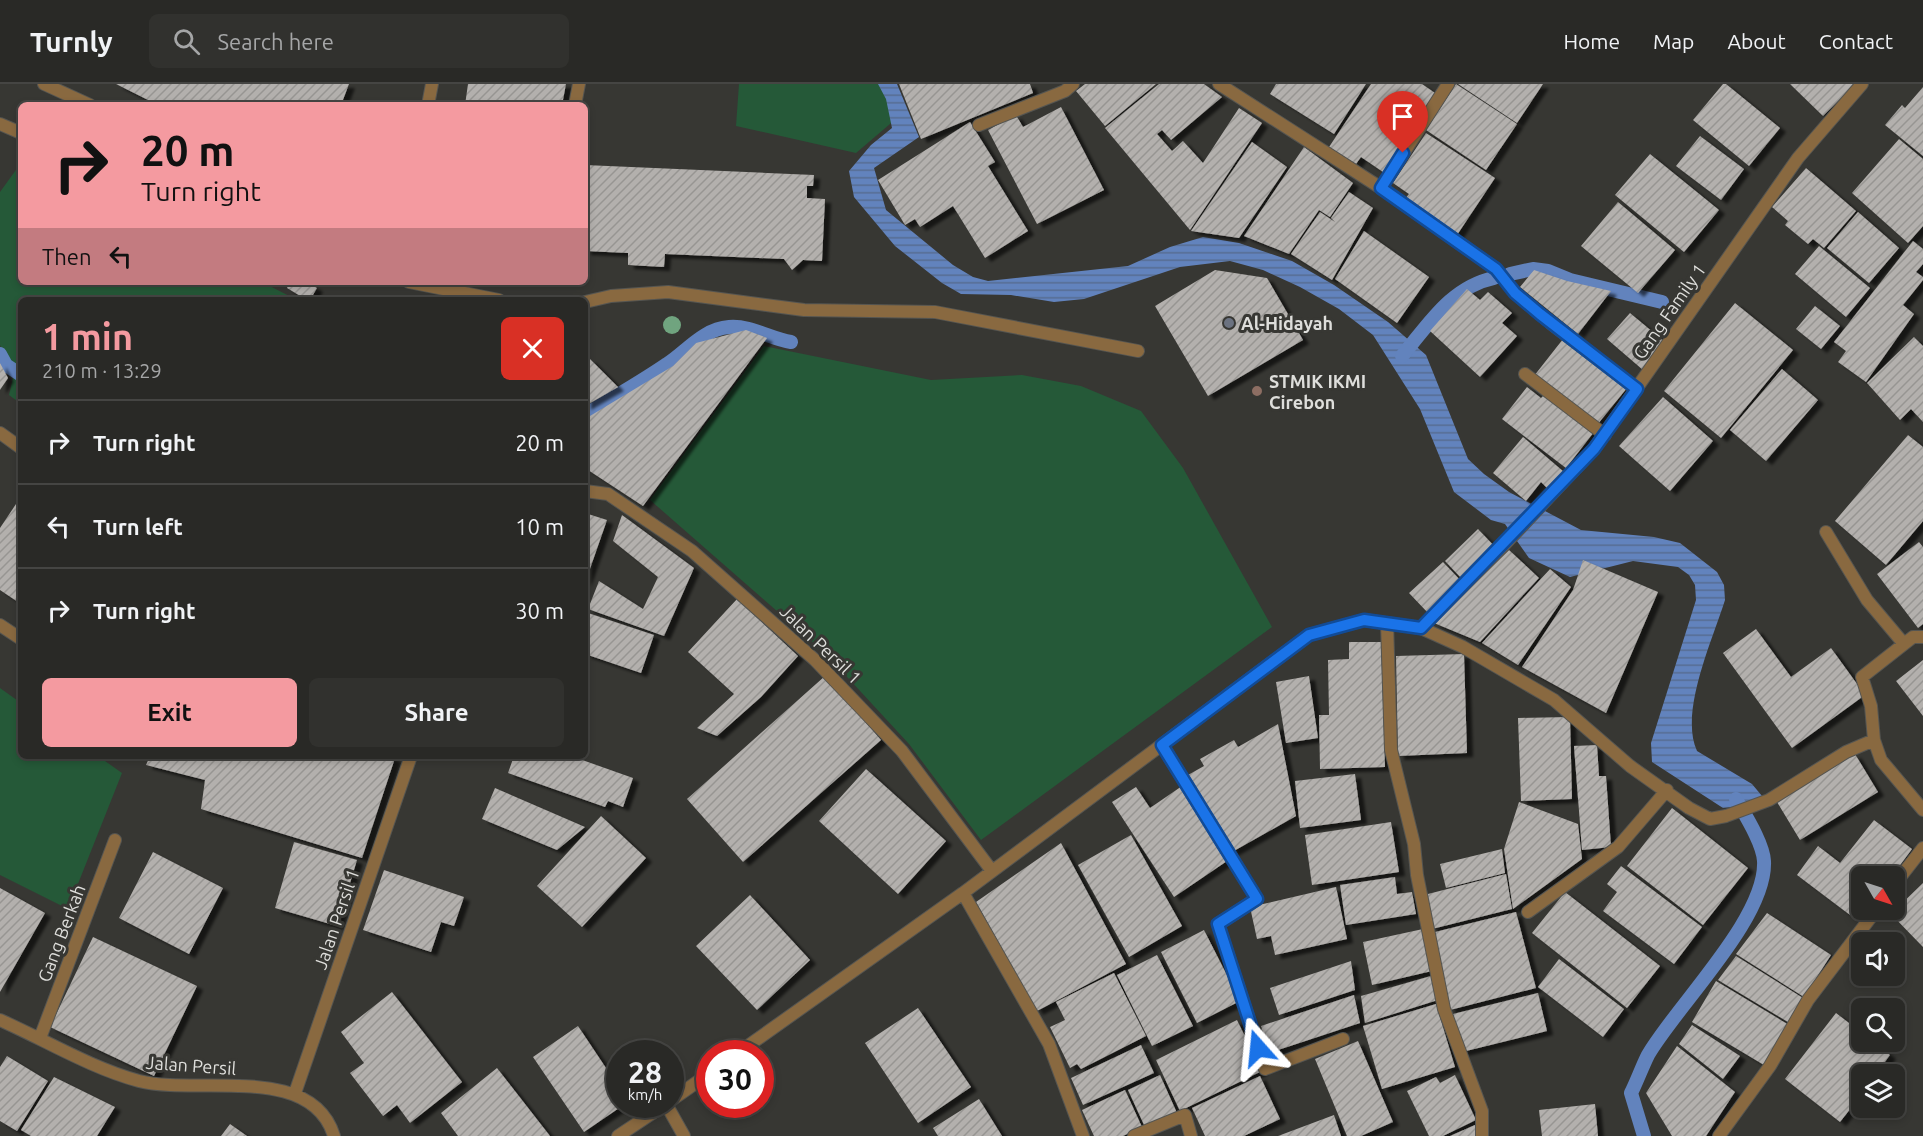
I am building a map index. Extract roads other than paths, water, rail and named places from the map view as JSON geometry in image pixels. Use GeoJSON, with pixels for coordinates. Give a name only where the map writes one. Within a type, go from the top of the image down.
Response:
{"type":"FeatureCollection","features":[{"type":"Feature","properties":{"kind":"street"},"geometry":{"type":"LineString","coordinates":[[44,84],[83,102]]}},
{"type":"Feature","properties":{"kind":"street"},"geometry":{"type":"LineString","coordinates":[[429,102],[432,84]]}},
{"type":"Feature","properties":{"kind":"street"},"geometry":{"type":"LineString","coordinates":[[575,102],[579,84]]}},
{"type":"Feature","properties":{"kind":"street"},"geometry":{"type":"LineString","coordinates":[[979,125],[1065,91],[1073,84]]}},
{"type":"Feature","properties":{"kind":"street"},"geometry":{"type":"LineString","coordinates":[[1220,84],[1381,188],[1496,269],[1515,293],[1637,389]]}},
{"type":"Feature","properties":{"kind":"street"},"geometry":{"type":"LineString","coordinates":[[1381,188],[1448,84]]}},
{"type":"Feature","properties":{"kind":"street","name":"Gang Family 1"},"geometry":{"type":"LineString","coordinates":[[1421,628],[1547,500],[1605,435],[1797,158],[1862,84]]}},
{"type":"Feature","properties":{"kind":"street"},"geometry":{"type":"LineString","coordinates":[[0,124],[18,132]]}},
{"type":"Feature","properties":{"kind":"street"},"geometry":{"type":"LineString","coordinates":[[424,285],[484,297]]}},
{"type":"Feature","properties":{"kind":"street"},"geometry":{"type":"LineString","coordinates":[[588,301],[611,296],[668,292],[804,310],[935,312],[1023,327],[1138,351]]}},
{"type":"Feature","properties":{"kind":"street"},"geometry":{"type":"LineString","coordinates":[[1526,374],[1605,435]]}},
{"type":"Feature","properties":{"kind":"street"},"geometry":{"type":"LineString","coordinates":[[0,433],[18,446]]}},
{"type":"Feature","properties":{"kind":"street","name":"Jalan Persil 1"},"geometry":{"type":"LineString","coordinates":[[588,491],[608,494],[692,551],[815,660],[902,751],[992,871]]}},
{"type":"Feature","properties":{"kind":"street"},"geometry":{"type":"LineString","coordinates":[[1826,532],[1867,600],[1904,644]]}},
{"type":"Feature","properties":{"kind":"street"},"geometry":{"type":"LineString","coordinates":[[756,1040],[963,893],[1309,635],[1364,620],[1421,628],[1463,647],[1554,700],[1630,766],[1667,790],[1689,808],[1710,819],[1726,816],[1769,800],[1846,752],[1874,740]]}},
{"type":"Feature","properties":{"kind":"street"},"geometry":{"type":"LineString","coordinates":[[1387,623],[1391,750],[1414,844],[1417,875],[1444,1009],[1482,1111],[1482,1136]]}},
{"type":"Feature","properties":{"kind":"street"},"geometry":{"type":"LineString","coordinates":[[0,625],[18,637]]}},
{"type":"Feature","properties":{"kind":"street"},"geometry":{"type":"LineString","coordinates":[[1923,637],[1913,637],[1862,677],[1871,706],[1874,740],[1881,760],[1923,810]]}},
{"type":"Feature","properties":{"kind":"street"},"geometry":{"type":"LineString","coordinates":[[1162,745],[1257,899],[1218,924],[1265,1069],[1343,1040]]}},
{"type":"Feature","properties":{"kind":"street","name":"Jalan Persil 1"},"geometry":{"type":"LineString","coordinates":[[295,1093],[410,759]]}},
{"type":"Feature","properties":{"kind":"street"},"geometry":{"type":"LineString","coordinates":[[1528,912],[1618,847],[1667,790]]}},
{"type":"Feature","properties":{"kind":"street","name":"Gang Berkah"},"geometry":{"type":"LineString","coordinates":[[40,1038],[115,840]]}},
{"type":"Feature","properties":{"kind":"street"},"geometry":{"type":"LineString","coordinates":[[1905,871],[1923,848]]}},
{"type":"Feature","properties":{"kind":"street"},"geometry":{"type":"LineString","coordinates":[[963,893],[1049,1044],[1083,1136]]}},
{"type":"Feature","properties":{"kind":"street"},"geometry":{"type":"LineString","coordinates":[[1719,1136],[1770,1066],[1808,1000],[1869,920]]}},
{"type":"Feature","properties":{"kind":"street","name":"Jalan Persil"},"geometry":{"type":"LineString","coordinates":[[0,1020],[107,1069],[141,1081],[225,1085],[295,1093],[312,1104],[329,1120],[334,1136]]}},
{"type":"Feature","properties":{"kind":"street"},"geometry":{"type":"LineString","coordinates":[[1134,1136],[1185,1115],[1191,1136]]}},
{"type":"Feature","properties":{"kind":"street"},"geometry":{"type":"LineString","coordinates":[[618,1136],[645,1118]]}},
{"type":"Feature","properties":{"kind":"street"},"geometry":{"type":"LineString","coordinates":[[674,1118],[684,1136]]}},
{"type":"Feature","properties":{"kind":"water"},"geometry":{"type":"Polygon","coordinates":[[[878,84],[897,84],[919,137],[874,168],[886,210],[953,265],[973,277],[988,281],[1128,266],[1170,247],[1203,237],[1239,243],[1292,261],[1334,285],[1388,322],[1426,355],[1468,459],[1484,474],[1509,492],[1581,530],[1654,537],[1680,543],[1717,572],[1724,585],[1725,600],[1695,696],[1692,716],[1693,735],[1697,751],[1752,784],[1762,796],[1742,806],[1723,808],[1652,762],[1651,743],[1696,600],[1695,585],[1689,575],[1678,567],[1633,561],[1570,577],[1529,558],[1505,524],[1491,520],[1454,492],[1420,409],[1373,335],[1339,309],[1263,270],[1230,261],[1180,267],[1084,299],[1054,302],[1011,295],[961,294],[942,283],[895,246],[854,197],[849,171],[871,145],[892,128],[886,99],[878,84]]]}},
{"type":"Feature","properties":{"kind":"waterway"},"geometry":{"type":"LineString","coordinates":[[1510,274],[1533,269],[1548,271],[1570,280],[1662,302]]}},
{"type":"Feature","properties":{"kind":"waterway"},"geometry":{"type":"LineString","coordinates":[[1402,356],[1453,298],[1465,289],[1494,278]]}},
{"type":"Feature","properties":{"kind":"waterway"},"geometry":{"type":"LineString","coordinates":[[588,413],[657,371],[711,332],[737,327],[791,342]]}},
{"type":"Feature","properties":{"kind":"waterway"},"geometry":{"type":"LineString","coordinates":[[0,354],[6,365],[18,373]]}},
{"type":"Feature","properties":{"kind":"waterway"},"geometry":{"type":"LineString","coordinates":[[1644,1136],[1631,1093],[1648,1055],[1736,934],[1761,884],[1763,854],[1753,829],[1736,799]]}},
{"type":"Feature","properties":{"kind":"place","name":"Al-Hidayah"},"geometry":{"type":"Point","coordinates":[1229,323]}},
{"type":"Feature","properties":{"kind":"place","name":"STMIK IKMI Cirebon"},"geometry":{"type":"Point","coordinates":[1257,391]}}]}
